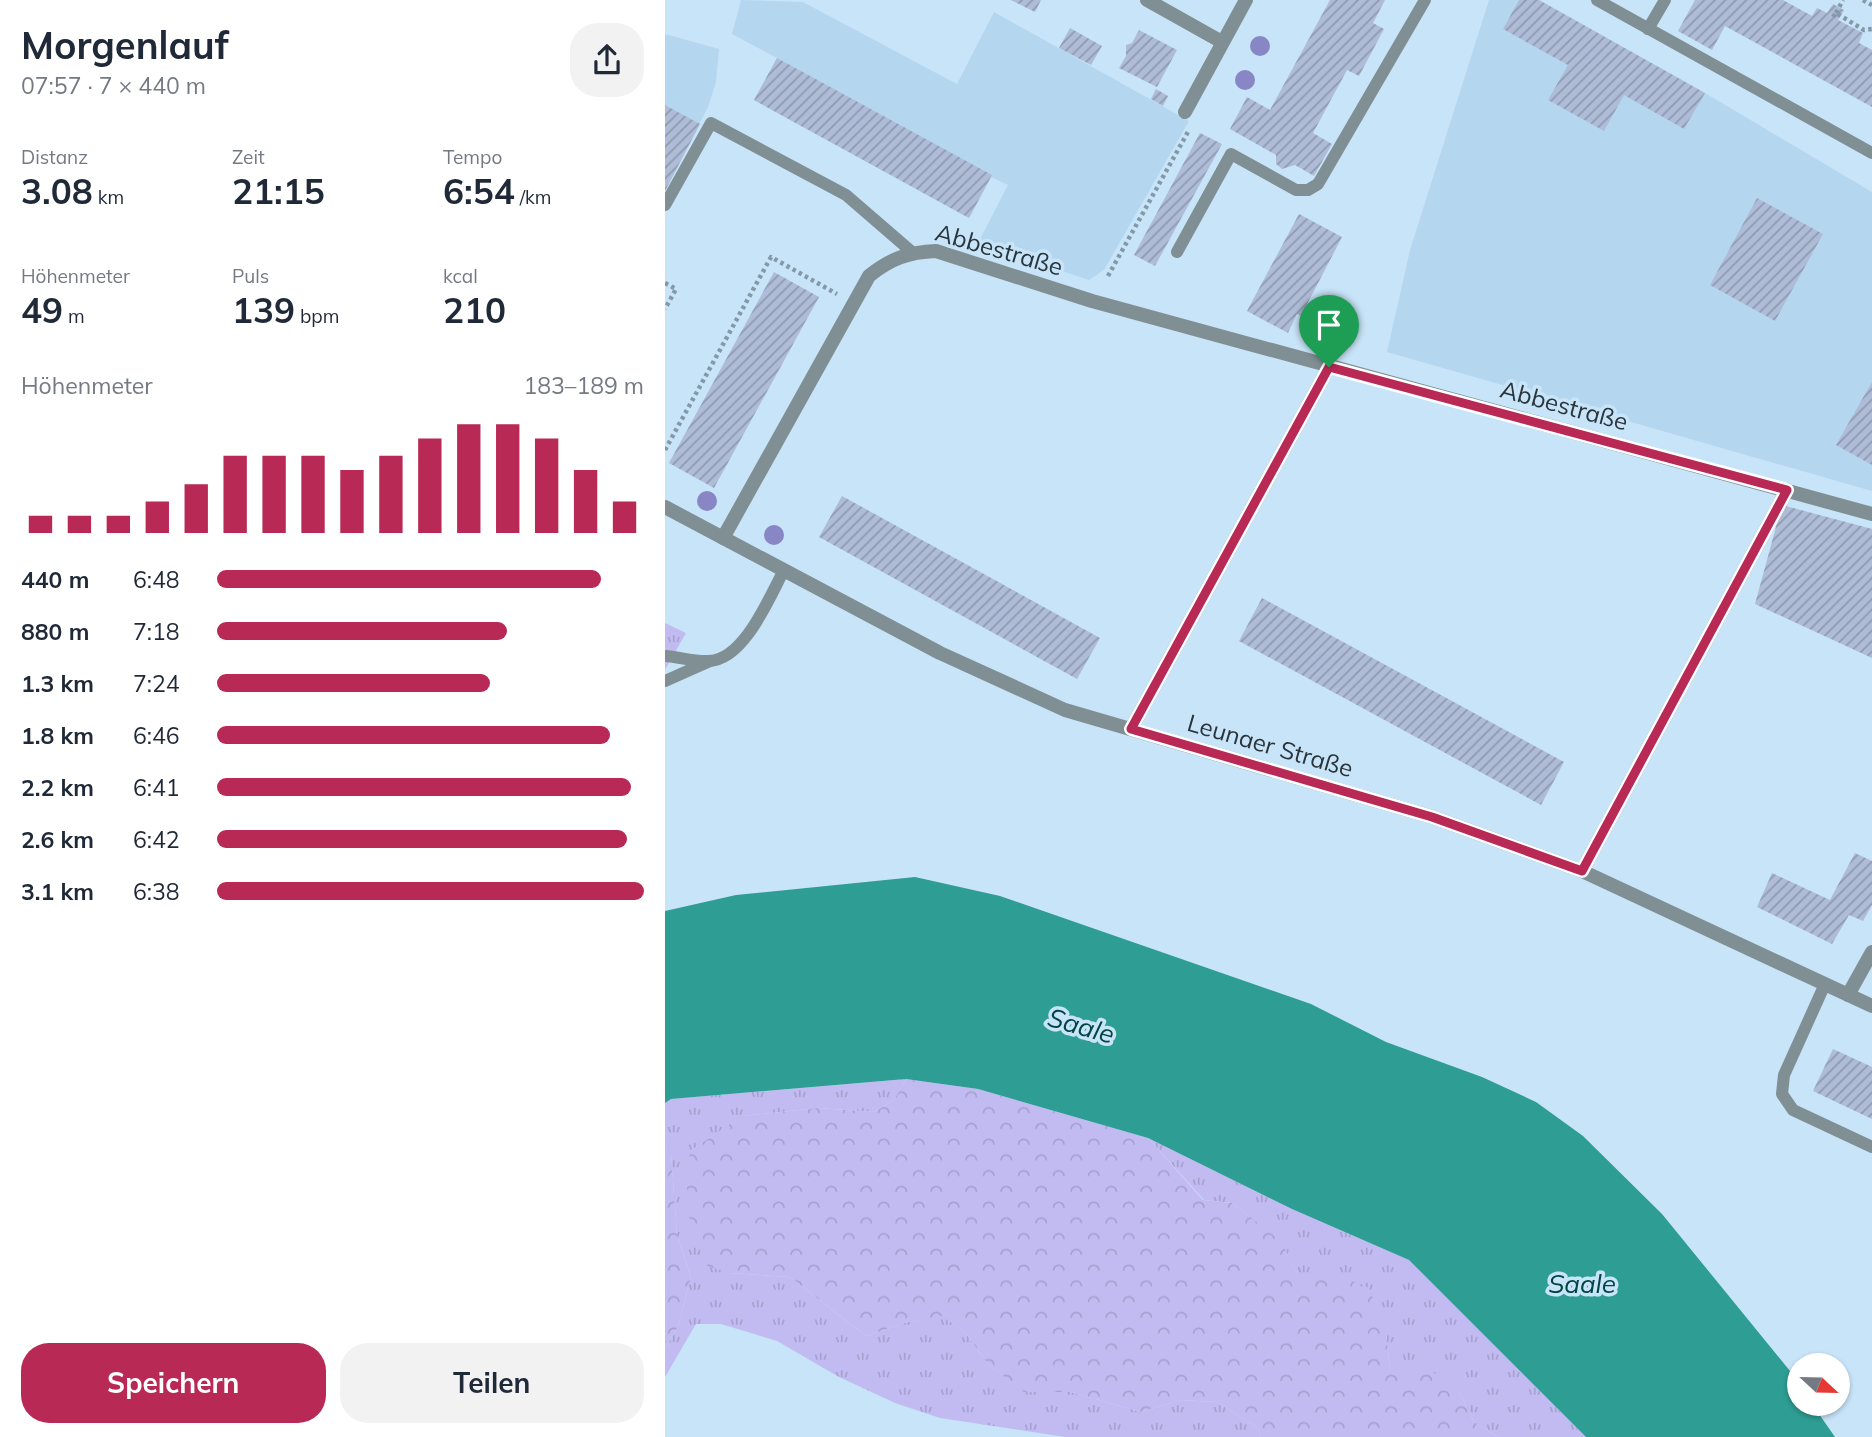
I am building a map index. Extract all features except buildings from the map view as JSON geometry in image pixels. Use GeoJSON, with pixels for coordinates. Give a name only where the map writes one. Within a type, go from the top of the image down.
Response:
{"type":"FeatureCollection","features":[{"type":"Feature","properties":{"kind":"street"},"geometry":{"type":"LineString","coordinates":[[1147,0],[1222,42]]}},
{"type":"Feature","properties":{"kind":"street"},"geometry":{"type":"LineString","coordinates":[[1185,112],[1246,0]]}},
{"type":"Feature","properties":{"kind":"street","name":"Abbestraße"},"geometry":{"type":"LineString","coordinates":[[723,538],[869,276],[885,263],[912,252],[936,251],[1092,301],[1872,514]]}},
{"type":"Feature","properties":{"kind":"street"},"geometry":{"type":"LineString","coordinates":[[1131,729],[1329,367]]}},
{"type":"Feature","properties":{"kind":"street"},"geometry":{"type":"LineString","coordinates":[[1582,871],[1787,490]]}},
{"type":"Feature","properties":{"kind":"street","name":"Leunaer Straße"},"geometry":{"type":"LineString","coordinates":[[665,507],[940,653],[1065,710],[1432,817],[1582,871],[1872,1006]]}},
{"type":"Feature","properties":{"kind":"street"},"geometry":{"type":"LineString","coordinates":[[1848,995],[1872,952]]}},
{"type":"Feature","properties":{"kind":"lane"},"geometry":{"type":"LineString","coordinates":[[1177,252],[1231,154],[1296,190],[1308,190],[1318,184],[1425,0]]}},
{"type":"Feature","properties":{"kind":"lane"},"geometry":{"type":"LineString","coordinates":[[1597,0],[1872,153]]}},
{"type":"Feature","properties":{"kind":"lane"},"geometry":{"type":"LineString","coordinates":[[1649,29],[1665,0]]}},
{"type":"Feature","properties":{"kind":"lane"},"geometry":{"type":"LineString","coordinates":[[665,205],[711,123],[846,195],[912,252]]}},
{"type":"Feature","properties":{"kind":"lane"},"geometry":{"type":"LineString","coordinates":[[665,681],[710,661],[729,656],[742,643],[784,570]]}},
{"type":"Feature","properties":{"kind":"lane"},"geometry":{"type":"LineString","coordinates":[[665,656],[710,661]]}},
{"type":"Feature","properties":{"kind":"lane"},"geometry":{"type":"LineString","coordinates":[[1825,984],[1784,1075],[1782,1094],[1793,1110],[1872,1147]]}},
{"type":"Feature","properties":{"kind":"path"},"geometry":{"type":"LineString","coordinates":[[1843,0],[1834,15],[1864,30],[1872,29]]}},
{"type":"Feature","properties":{"kind":"path"},"geometry":{"type":"LineString","coordinates":[[1863,0],[1872,5]]}},
{"type":"Feature","properties":{"kind":"path"},"geometry":{"type":"LineString","coordinates":[[1108,276],[1190,127]]}},
{"type":"Feature","properties":{"kind":"path"},"geometry":{"type":"LineString","coordinates":[[665,450],[771,257],[841,296]]}},
{"type":"Feature","properties":{"kind":"path"},"geometry":{"type":"LineString","coordinates":[[665,282],[676,289],[665,309]]}},
{"type":"Feature","properties":{"kind":"shaded area"},"geometry":{"type":"Polygon","coordinates":[[[741,0],[803,2],[957,84],[994,12],[1189,121],[1104,270],[1089,280],[978,243],[1008,185],[991,177],[969,218],[754,100],[777,58],[732,34],[741,0]]]}},
{"type":"Feature","properties":{"kind":"shaded area"},"geometry":{"type":"Polygon","coordinates":[[[1489,0],[1539,0],[1705,93],[1872,192],[1872,491],[1387,352],[1410,250],[1489,0]]]}},
{"type":"Feature","properties":{"kind":"shaded area"},"geometry":{"type":"Polygon","coordinates":[[[665,34],[719,49],[716,82],[708,107],[665,191],[665,34]]]}},
{"type":"Feature","properties":{"kind":"green space"},"geometry":{"type":"Polygon","coordinates":[[[665,623],[686,633],[665,670],[665,623]]]}},
{"type":"Feature","properties":{"kind":"green space"},"geometry":{"type":"Polygon","coordinates":[[[906,1079],[894,1100],[874,1112],[818,1108],[743,1116],[690,1151],[730,1273],[790,1277],[866,1336],[908,1322],[941,1315],[964,1331],[989,1365],[1024,1391],[1071,1392],[1141,1412],[1180,1400],[1217,1402],[1258,1428],[1261,1437],[1065,1437],[940,1418],[895,1403],[839,1377],[777,1341],[721,1324],[696,1324],[665,1377],[665,1349],[678,1326],[691,1277],[677,1235],[671,1153],[665,1148],[665,1103],[670,1099],[906,1079]]]}},
{"type":"Feature","properties":{"kind":"green space"},"geometry":{"type":"Polygon","coordinates":[[[906,1079],[978,1089],[1148,1138],[1203,1200],[1232,1203],[1281,1241],[1297,1273],[1331,1273],[1369,1288],[1386,1332],[1390,1369],[1422,1364],[1459,1391],[1474,1422],[1498,1437],[1261,1437],[1258,1428],[1217,1402],[1180,1400],[1141,1412],[1071,1392],[1024,1392],[989,1365],[964,1331],[941,1316],[908,1322],[866,1336],[790,1277],[730,1273],[707,1266],[688,1210],[690,1151],[742,1116],[818,1108],[874,1112],[894,1100],[906,1079]]]}},
{"type":"Feature","properties":{"kind":"green space"},"geometry":{"type":"Polygon","coordinates":[[[1148,1138],[1292,1209],[1409,1260],[1586,1437],[1498,1437],[1474,1422],[1459,1391],[1390,1369],[1386,1332],[1331,1273],[1297,1273],[1280,1241],[1232,1203],[1204,1200],[1148,1138]]]}},
{"type":"Feature","properties":{"kind":"green space"},"geometry":{"type":"Polygon","coordinates":[[[665,1148],[671,1152],[677,1235],[691,1277],[678,1326],[665,1349],[665,1148]]]}},
{"type":"Feature","properties":{"kind":"water","name":"Saale"},"geometry":{"type":"Polygon","coordinates":[[[915,877],[1000,896],[1311,1004],[1386,1042],[1482,1077],[1536,1102],[1583,1136],[1662,1214],[1787,1367],[1787,1416],[1820,1416],[1835,1437],[1586,1437],[1409,1260],[1292,1209],[1148,1138],[978,1089],[906,1079],[671,1099],[665,1103],[665,911],[736,895],[915,877]]]}},
{"type":"Feature","properties":{"kind":"route"},"geometry":{"type":"LineString","coordinates":[[1329,367],[1787,490],[1582,871],[1432,817],[1131,729],[1329,367]]}}]}
